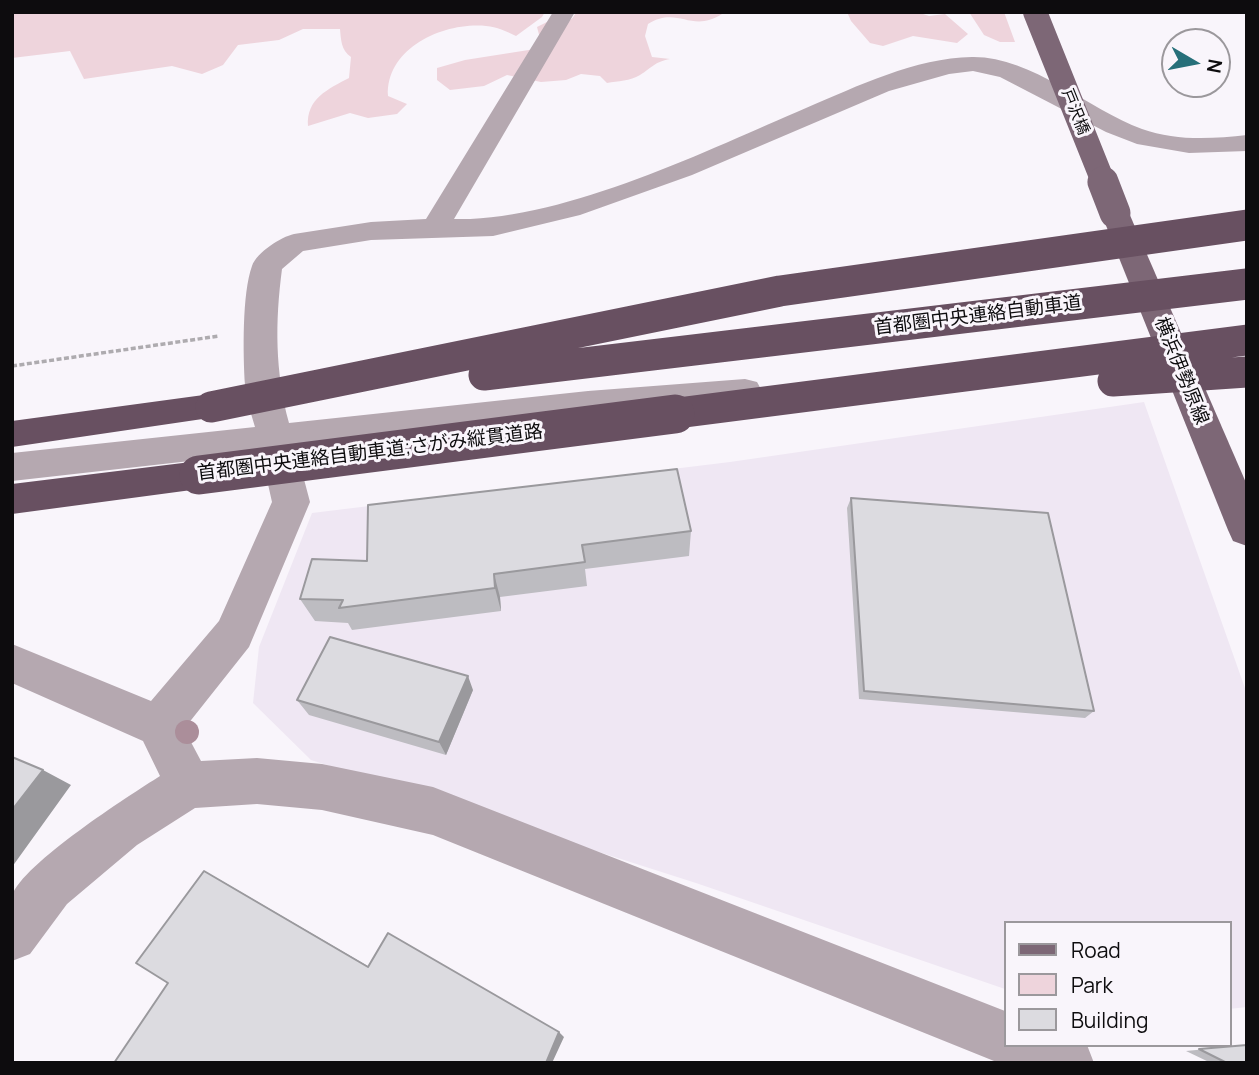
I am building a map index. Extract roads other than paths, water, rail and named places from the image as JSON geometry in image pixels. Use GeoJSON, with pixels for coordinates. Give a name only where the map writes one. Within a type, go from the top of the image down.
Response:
{"type":"FeatureCollection","features":[{"type":"Feature","properties":{"kind":"highway"},"geometry":{"type":"LineString","coordinates":[[12,434],[211,407],[780,291],[1247,225]]}},
{"type":"Feature","properties":{"kind":"highway","name":"首都圏中央連絡自動車道"},"geometry":{"type":"LineString","coordinates":[[211,407],[1247,284]]}},
{"type":"Feature","properties":{"kind":"highway","name":"首都圏中央連絡自動車道;さがみ縦貫道路"},"geometry":{"type":"LineString","coordinates":[[12,499],[1247,340]]}},
{"type":"Feature","properties":{"kind":"highway"},"geometry":{"type":"LineString","coordinates":[[199,475],[519,448],[1114,381],[1247,370]]}},
{"type":"Feature","properties":{"kind":"main road","name":"戸沢橋"},"geometry":{"type":"LineString","coordinates":[[1035,12],[1115,213]]}},
{"type":"Feature","properties":{"kind":"main road","name":"横浜伊勢原線"},"geometry":{"type":"LineString","coordinates":[[1115,213],[1247,530]]}},
{"type":"Feature","properties":{"kind":"street"},"geometry":{"type":"LineString","coordinates":[[435,228],[564,12]]}},
{"type":"Feature","properties":{"kind":"street"},"geometry":{"type":"LineString","coordinates":[[159,726],[234,634],[291,502],[262,387],[261,329],[267,266],[294,243],[371,231],[490,227],[584,204],[725,152],[877,86],[942,69],[975,64],[997,68],[1025,80],[1141,137],[1187,145],[1247,143]]}},
{"type":"Feature","properties":{"kind":"street"},"geometry":{"type":"LineString","coordinates":[[12,467],[588,404],[904,378],[1181,368],[1247,370]]}},
{"type":"Feature","properties":{"kind":"street"},"geometry":{"type":"LineString","coordinates":[[12,663],[159,726],[188,785]]}},
{"type":"Feature","properties":{"kind":"street"},"geometry":{"type":"LineString","coordinates":[[12,936],[60,878],[120,828],[188,785],[257,781],[322,787],[433,811],[1004,1038]]}},
{"type":"Feature","properties":{"kind":"street"},"geometry":{"type":"LineString","coordinates":[[1028,1047],[1067,1063]]}}]}
